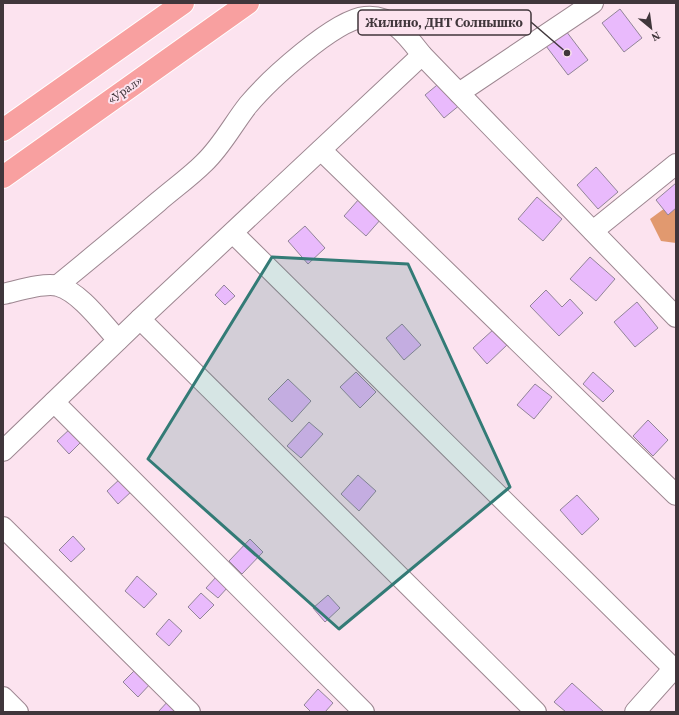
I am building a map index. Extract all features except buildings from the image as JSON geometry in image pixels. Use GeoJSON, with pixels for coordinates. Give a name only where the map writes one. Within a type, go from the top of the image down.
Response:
{"type":"FeatureCollection","features":[{"type":"Feature","properties":{"kind":"highway"},"geometry":{"type":"LineString","coordinates":[[3,130],[183,3]]}},
{"type":"Feature","properties":{"kind":"highway","name":"«Урал»"},"geometry":{"type":"LineString","coordinates":[[3,177],[248,3]]}},
{"type":"Feature","properties":{"kind":"street"},"geometry":{"type":"LineString","coordinates":[[459,93],[593,3]]}},
{"type":"Feature","properties":{"kind":"street"},"geometry":{"type":"LineString","coordinates":[[58,285],[204,163],[227,136],[248,106],[269,83],[323,37],[343,24],[365,17],[382,18],[394,24],[422,55],[676,317]]}},
{"type":"Feature","properties":{"kind":"street"},"geometry":{"type":"LineString","coordinates":[[3,451],[140,319],[422,55]]}},
{"type":"Feature","properties":{"kind":"street"},"geometry":{"type":"LineString","coordinates":[[321,150],[676,495]]}},
{"type":"Feature","properties":{"kind":"street"},"geometry":{"type":"LineString","coordinates":[[593,231],[676,164]]}},
{"type":"Feature","properties":{"kind":"street"},"geometry":{"type":"LineString","coordinates":[[233,233],[675,668],[636,712]]}},
{"type":"Feature","properties":{"kind":"street"},"geometry":{"type":"LineString","coordinates":[[3,294],[40,286],[58,285],[77,296],[118,340]]}},
{"type":"Feature","properties":{"kind":"street"},"geometry":{"type":"LineString","coordinates":[[140,319],[536,712]]}},
{"type":"Feature","properties":{"kind":"street"},"geometry":{"type":"LineString","coordinates":[[54,402],[364,712]]}},
{"type":"Feature","properties":{"kind":"street"},"geometry":{"type":"LineString","coordinates":[[3,527],[190,712]]}},
{"type":"Feature","properties":{"kind":"street"},"geometry":{"type":"LineString","coordinates":[[3,697],[18,712]]}},
{"type":"Feature","properties":{"kind":"highlighted area"},"geometry":{"type":"Polygon","coordinates":[[[272,257],[408,264],[510,487],[339,629],[148,459],[272,257]]]}},
{"type":"Feature","properties":{"kind":"shaded area"},"geometry":{"type":"Polygon","coordinates":[[[676,200],[676,243],[661,241],[650,219],[676,200]]]}},
{"type":"Feature","properties":{"kind":"place","name":"Жилино, ДНТ Солнышко"},"geometry":{"type":"Point","coordinates":[567,53]}}]}
